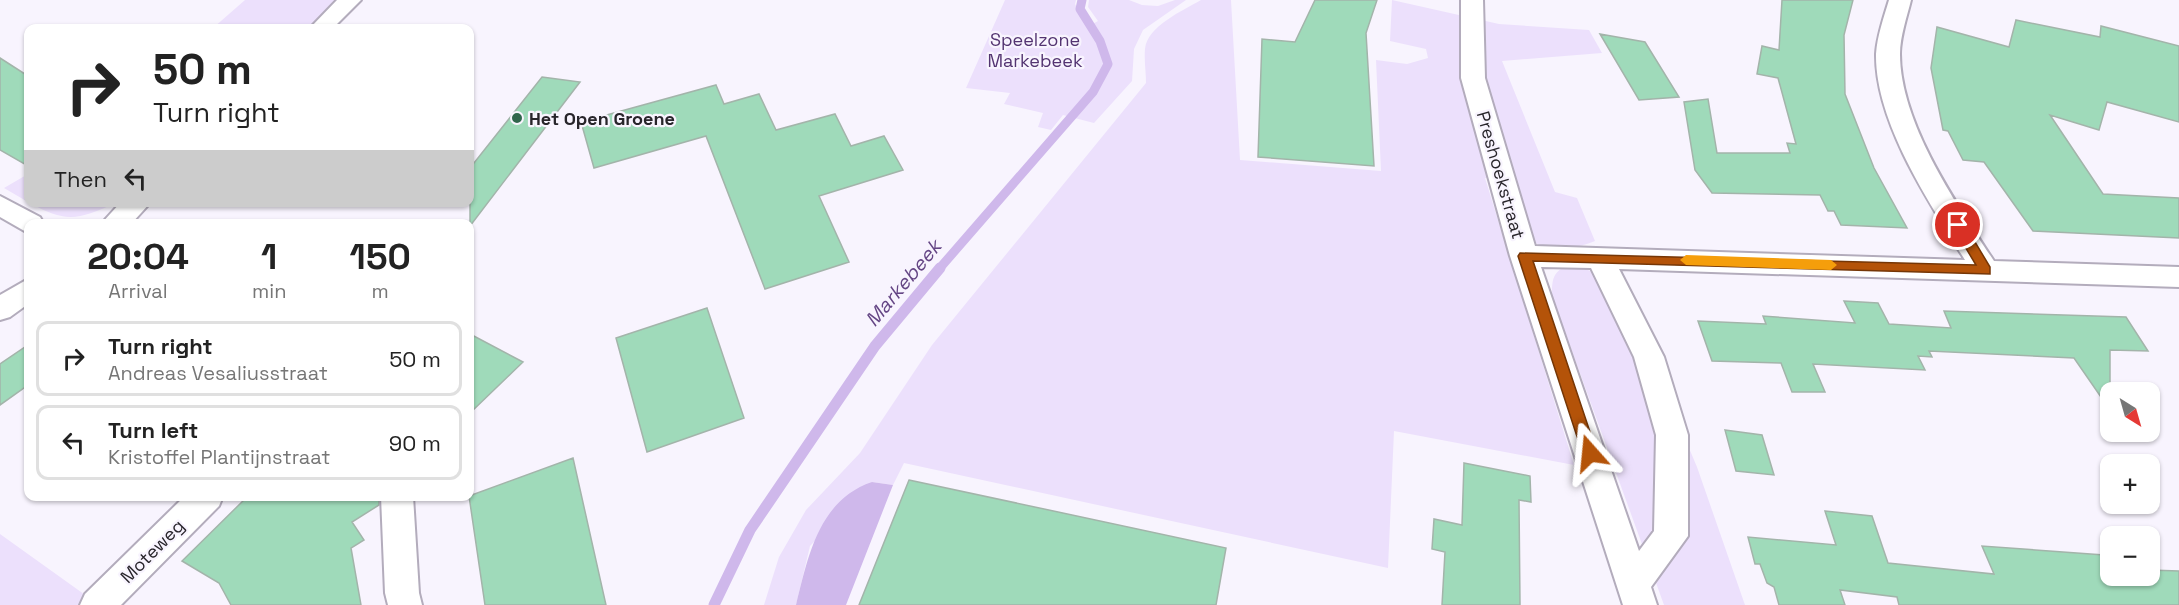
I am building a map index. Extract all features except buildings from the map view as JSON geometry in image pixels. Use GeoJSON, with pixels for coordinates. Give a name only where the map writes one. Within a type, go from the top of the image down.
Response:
{"type":"FeatureCollection","features":[{"type":"Feature","properties":{"kind":"street"},"geometry":{"type":"LineString","coordinates":[[325,24],[350,0]]}},
{"type":"Feature","properties":{"kind":"street","name":"Preshoekstraat"},"geometry":{"type":"LineString","coordinates":[[1473,0],[1473,78],[1524,256],[1637,595]]}},
{"type":"Feature","properties":{"kind":"street"},"geometry":{"type":"LineString","coordinates":[[1900,0],[1887,55],[1895,100],[1917,151],[1986,270]]}},
{"type":"Feature","properties":{"kind":"street"},"geometry":{"type":"LineString","coordinates":[[0,205],[24,220]]}},
{"type":"Feature","properties":{"kind":"street"},"geometry":{"type":"LineString","coordinates":[[119,219],[133,207]]}},
{"type":"Feature","properties":{"kind":"street"},"geometry":{"type":"LineString","coordinates":[[1524,256],[2179,277]]}},
{"type":"Feature","properties":{"kind":"street","name":"Preshoekstraat"},"geometry":{"type":"LineString","coordinates":[[1599,257],[1649,357],[1672,435],[1671,536],[1637,595]]}},
{"type":"Feature","properties":{"kind":"street"},"geometry":{"type":"LineString","coordinates":[[0,309],[24,293]]}},
{"type":"Feature","properties":{"kind":"street","name":"Moteweg"},"geometry":{"type":"LineString","coordinates":[[97,605],[202,501]]}},
{"type":"Feature","properties":{"kind":"street"},"geometry":{"type":"LineString","coordinates":[[397,501],[402,593],[405,605]]}},
{"type":"Feature","properties":{"kind":"green space"},"geometry":{"type":"Polygon","coordinates":[[[245,0],[338,0],[312,24],[218,24],[245,0]]]}},
{"type":"Feature","properties":{"kind":"green space","name":"Speelzone Markebeek"},"geometry":{"type":"Polygon","coordinates":[[[1005,0],[1076,0],[1075,4],[1087,27],[1098,21],[1088,7],[1089,0],[1129,0],[1142,5],[1158,6],[1175,0],[1186,0],[1143,30],[1134,49],[1132,81],[1094,123],[1063,115],[1051,130],[1038,127],[1043,113],[1004,104],[1010,93],[966,88],[1005,0]]]}},
{"type":"Feature","properties":{"kind":"green space"},"geometry":{"type":"Polygon","coordinates":[[[1201,0],[1231,0],[1240,160],[1381,171],[1376,60],[1407,64],[1428,58],[1426,49],[1390,41],[1392,0],[1499,24],[1589,30],[1602,53],[1502,61],[1555,192],[1577,198],[1595,241],[1558,249],[1540,246],[1533,241],[1524,227],[1511,180],[1485,178],[1574,465],[1394,431],[1388,568],[904,463],[893,485],[872,482],[810,546],[796,605],[764,605],[779,557],[806,510],[860,453],[932,345],[1146,83],[1145,49],[1152,33],[1167,20],[1201,0]]]}},
{"type":"Feature","properties":{"kind":"green space"},"geometry":{"type":"Polygon","coordinates":[[[24,176],[24,200],[4,188],[24,176]]]}},
{"type":"Feature","properties":{"kind":"green space"},"geometry":{"type":"Polygon","coordinates":[[[38,207],[105,207],[82,216],[72,217],[53,214],[38,207]]]}},
{"type":"Feature","properties":{"kind":"green space"},"geometry":{"type":"Polygon","coordinates":[[[1566,266],[1582,267],[1594,273],[1661,382],[1697,467],[1745,605],[1664,605],[1552,296],[1554,278],[1566,266]]]}},
{"type":"Feature","properties":{"kind":"green space"},"geometry":{"type":"Polygon","coordinates":[[[0,534],[88,597],[80,605],[0,605],[0,534]]]}},
{"type":"Feature","properties":{"kind":"shaded area"},"geometry":{"type":"Polygon","coordinates":[[[872,482],[893,485],[846,605],[796,605],[811,549],[828,516],[839,502],[854,490],[872,482]]]}},
{"type":"Feature","properties":{"kind":"waterway","name":"Markebeek"},"geometry":{"type":"LineString","coordinates":[[939,269],[1093,92],[1108,64],[1100,41],[1080,9],[1082,0]]}},
{"type":"Feature","properties":{"kind":"waterway","name":"Markebeek"},"geometry":{"type":"LineString","coordinates":[[714,605],[750,530],[875,346],[940,268]]}},
{"type":"Feature","properties":{"kind":"slow traffic"},"geometry":{"type":"LineString","coordinates":[[1686,260],[1831,265]]}},
{"type":"Feature","properties":{"kind":"place","name":"Het Open Groene"},"geometry":{"type":"Point","coordinates":[517,118]}},
{"type":"Feature","properties":{"kind":"route"},"geometry":{"type":"LineString","coordinates":[[1590,453],[1524,256],[1986,270],[1958,225]]}}]}
